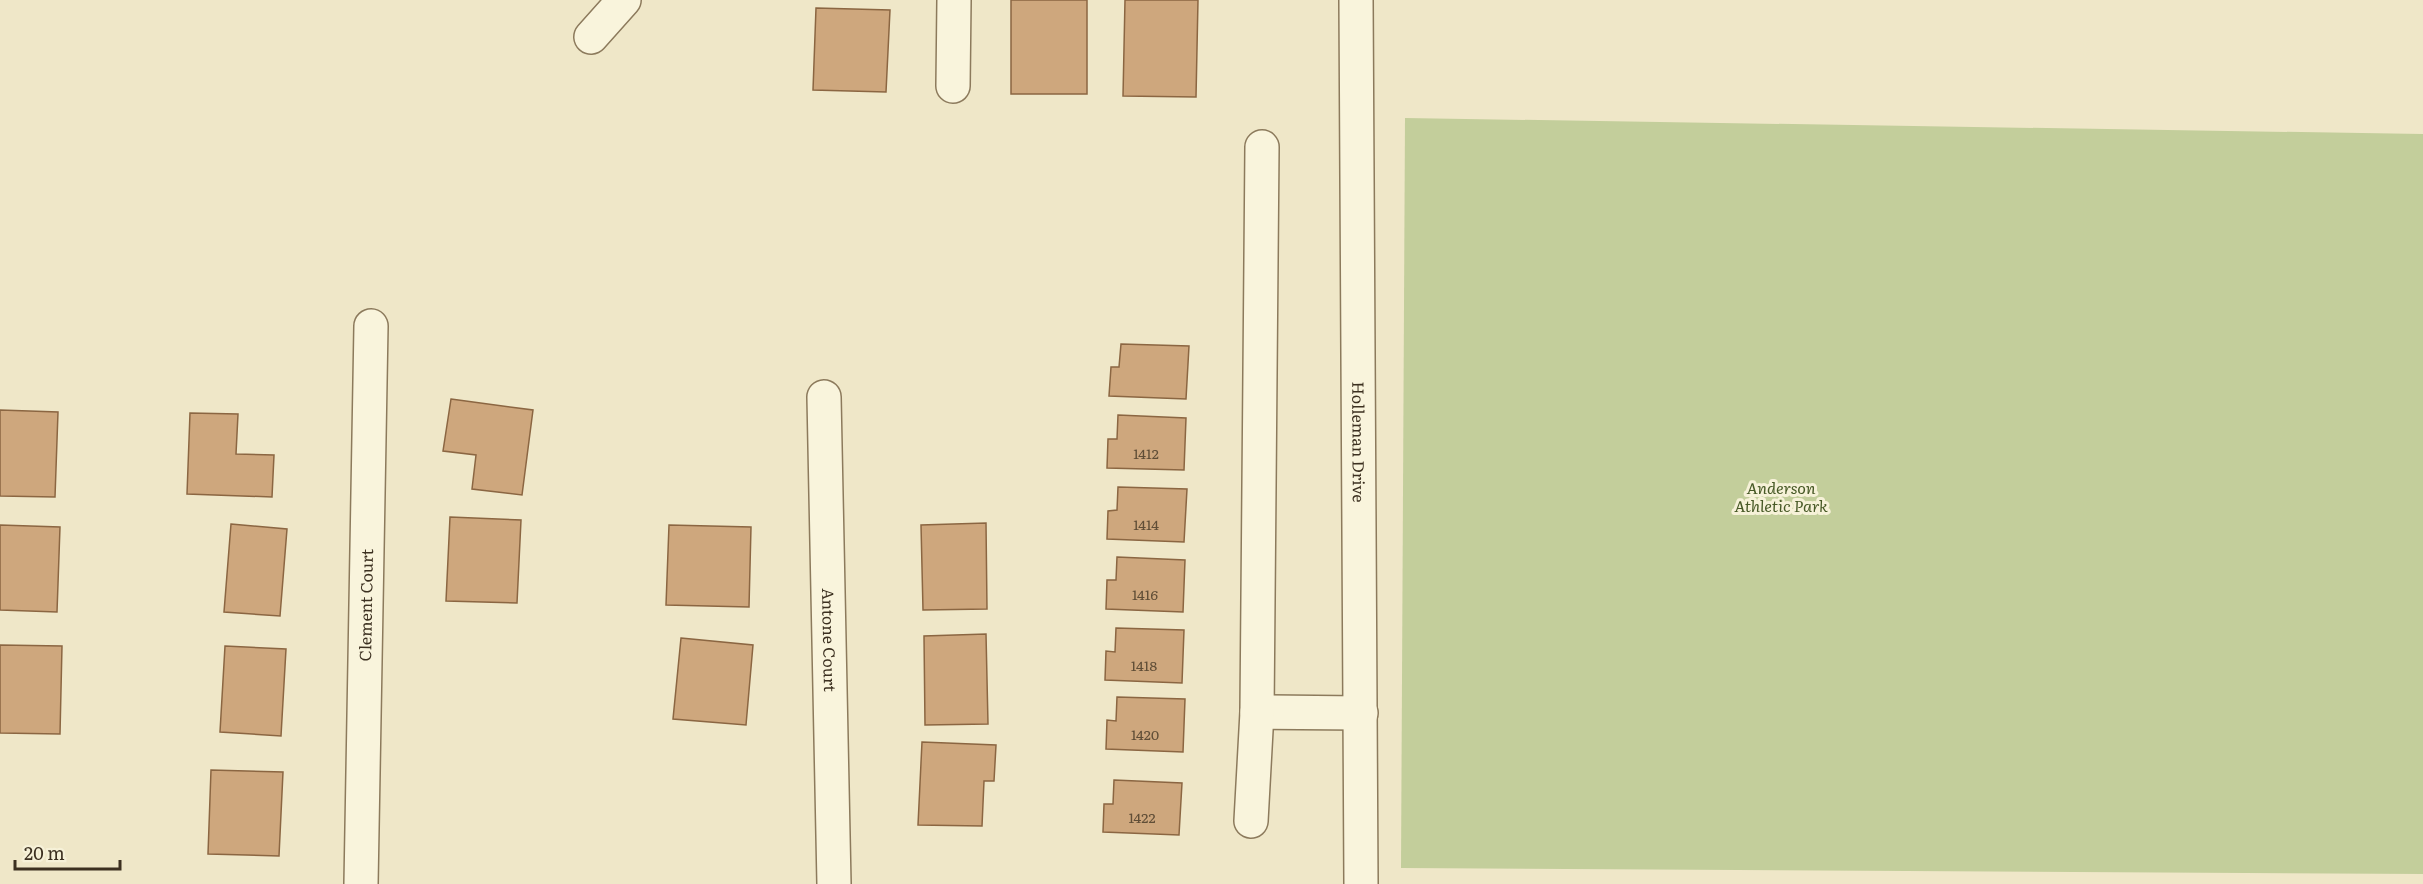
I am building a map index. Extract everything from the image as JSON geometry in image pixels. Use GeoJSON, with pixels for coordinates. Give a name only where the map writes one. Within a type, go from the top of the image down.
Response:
{"type":"FeatureCollection","features":[{"type":"Feature","properties":{"kind":"street"},"geometry":{"type":"LineString","coordinates":[[591,37],[624,0]]}},
{"type":"Feature","properties":{"kind":"street"},"geometry":{"type":"LineString","coordinates":[[953,86],[954,0]]}},
{"type":"Feature","properties":{"kind":"street","name":"Holleman Drive"},"geometry":{"type":"LineString","coordinates":[[1356,0],[1361,884]]}},
{"type":"Feature","properties":{"kind":"street"},"geometry":{"type":"LineString","coordinates":[[1251,821],[1257,712],[1262,147]]}},
{"type":"Feature","properties":{"kind":"street","name":"Clement Court"},"geometry":{"type":"LineString","coordinates":[[361,884],[371,326]]}},
{"type":"Feature","properties":{"kind":"street","name":"Antone Court"},"geometry":{"type":"LineString","coordinates":[[824,397],[834,884]]}},
{"type":"Feature","properties":{"kind":"street"},"geometry":{"type":"LineString","coordinates":[[1257,712],[1360,713]]}},
{"type":"Feature","properties":{"kind":"green space","name":"Anderson Athletic Park"},"geometry":{"type":"Polygon","coordinates":[[[1405,118],[2423,134],[2423,874],[1401,868],[1405,118]]]}},
{"type":"Feature","properties":{"kind":"building"},"geometry":{"type":"Polygon","coordinates":[[[1011,0],[1087,0],[1087,94],[1011,94],[1011,0]]]}},
{"type":"Feature","properties":{"kind":"building"},"geometry":{"type":"Polygon","coordinates":[[[1125,0],[1198,0],[1196,97],[1123,96],[1125,0]]]}},
{"type":"Feature","properties":{"kind":"building"},"geometry":{"type":"Polygon","coordinates":[[[816,8],[890,10],[886,92],[813,90],[816,8]]]}},
{"type":"Feature","properties":{"kind":"building"},"geometry":{"type":"Polygon","coordinates":[[[1121,344],[1189,346],[1186,399],[1109,396],[1111,367],[1119,367],[1121,344]]]}},
{"type":"Feature","properties":{"kind":"building"},"geometry":{"type":"Polygon","coordinates":[[[451,399],[533,410],[522,495],[472,489],[476,455],[443,451],[451,399]]]}},
{"type":"Feature","properties":{"kind":"building"},"geometry":{"type":"Polygon","coordinates":[[[0,410],[58,412],[55,497],[0,496],[0,410]]]}},
{"type":"Feature","properties":{"kind":"building"},"geometry":{"type":"Polygon","coordinates":[[[190,413],[238,414],[236,454],[274,455],[272,497],[187,494],[190,413]]]}},
{"type":"Feature","properties":{"kind":"building"},"geometry":{"type":"Polygon","coordinates":[[[1118,415],[1186,418],[1184,470],[1107,468],[1108,439],[1117,439],[1118,415]]]}},
{"type":"Feature","properties":{"kind":"building"},"geometry":{"type":"Polygon","coordinates":[[[1118,487],[1187,489],[1184,542],[1107,539],[1108,511],[1117,510],[1118,487]]]}},
{"type":"Feature","properties":{"kind":"building"},"geometry":{"type":"Polygon","coordinates":[[[450,517],[521,520],[517,603],[446,601],[450,517]]]}},
{"type":"Feature","properties":{"kind":"building"},"geometry":{"type":"Polygon","coordinates":[[[986,523],[987,609],[923,610],[921,525],[986,523]]]}},
{"type":"Feature","properties":{"kind":"building"},"geometry":{"type":"Polygon","coordinates":[[[231,524],[287,529],[280,616],[224,612],[231,524]]]}},
{"type":"Feature","properties":{"kind":"building"},"geometry":{"type":"Polygon","coordinates":[[[0,525],[60,527],[57,612],[0,610],[0,525]]]}},
{"type":"Feature","properties":{"kind":"building"},"geometry":{"type":"Polygon","coordinates":[[[669,525],[751,527],[749,607],[666,605],[669,525]]]}},
{"type":"Feature","properties":{"kind":"building"},"geometry":{"type":"Polygon","coordinates":[[[1117,557],[1185,560],[1183,612],[1106,609],[1107,580],[1116,580],[1117,557]]]}},
{"type":"Feature","properties":{"kind":"building"},"geometry":{"type":"Polygon","coordinates":[[[1116,628],[1184,630],[1182,683],[1105,680],[1106,651],[1115,652],[1116,628]]]}},
{"type":"Feature","properties":{"kind":"building"},"geometry":{"type":"Polygon","coordinates":[[[986,634],[988,724],[925,725],[924,636],[986,634]]]}},
{"type":"Feature","properties":{"kind":"building"},"geometry":{"type":"Polygon","coordinates":[[[681,638],[753,645],[746,725],[673,719],[681,638]]]}},
{"type":"Feature","properties":{"kind":"building"},"geometry":{"type":"Polygon","coordinates":[[[0,645],[62,646],[60,734],[0,733],[0,645]]]}},
{"type":"Feature","properties":{"kind":"building"},"geometry":{"type":"Polygon","coordinates":[[[225,646],[286,649],[281,736],[220,732],[225,646]]]}},
{"type":"Feature","properties":{"kind":"building"},"geometry":{"type":"Polygon","coordinates":[[[1117,697],[1185,699],[1183,752],[1106,749],[1107,720],[1116,721],[1117,697]]]}},
{"type":"Feature","properties":{"kind":"building"},"geometry":{"type":"Polygon","coordinates":[[[922,742],[996,745],[994,781],[984,781],[982,826],[918,825],[922,742]]]}},
{"type":"Feature","properties":{"kind":"building"},"geometry":{"type":"Polygon","coordinates":[[[211,770],[283,772],[279,856],[208,854],[211,770]]]}},
{"type":"Feature","properties":{"kind":"building"},"geometry":{"type":"Polygon","coordinates":[[[1114,780],[1182,783],[1179,835],[1103,832],[1104,804],[1113,804],[1114,780]]]}}]}
